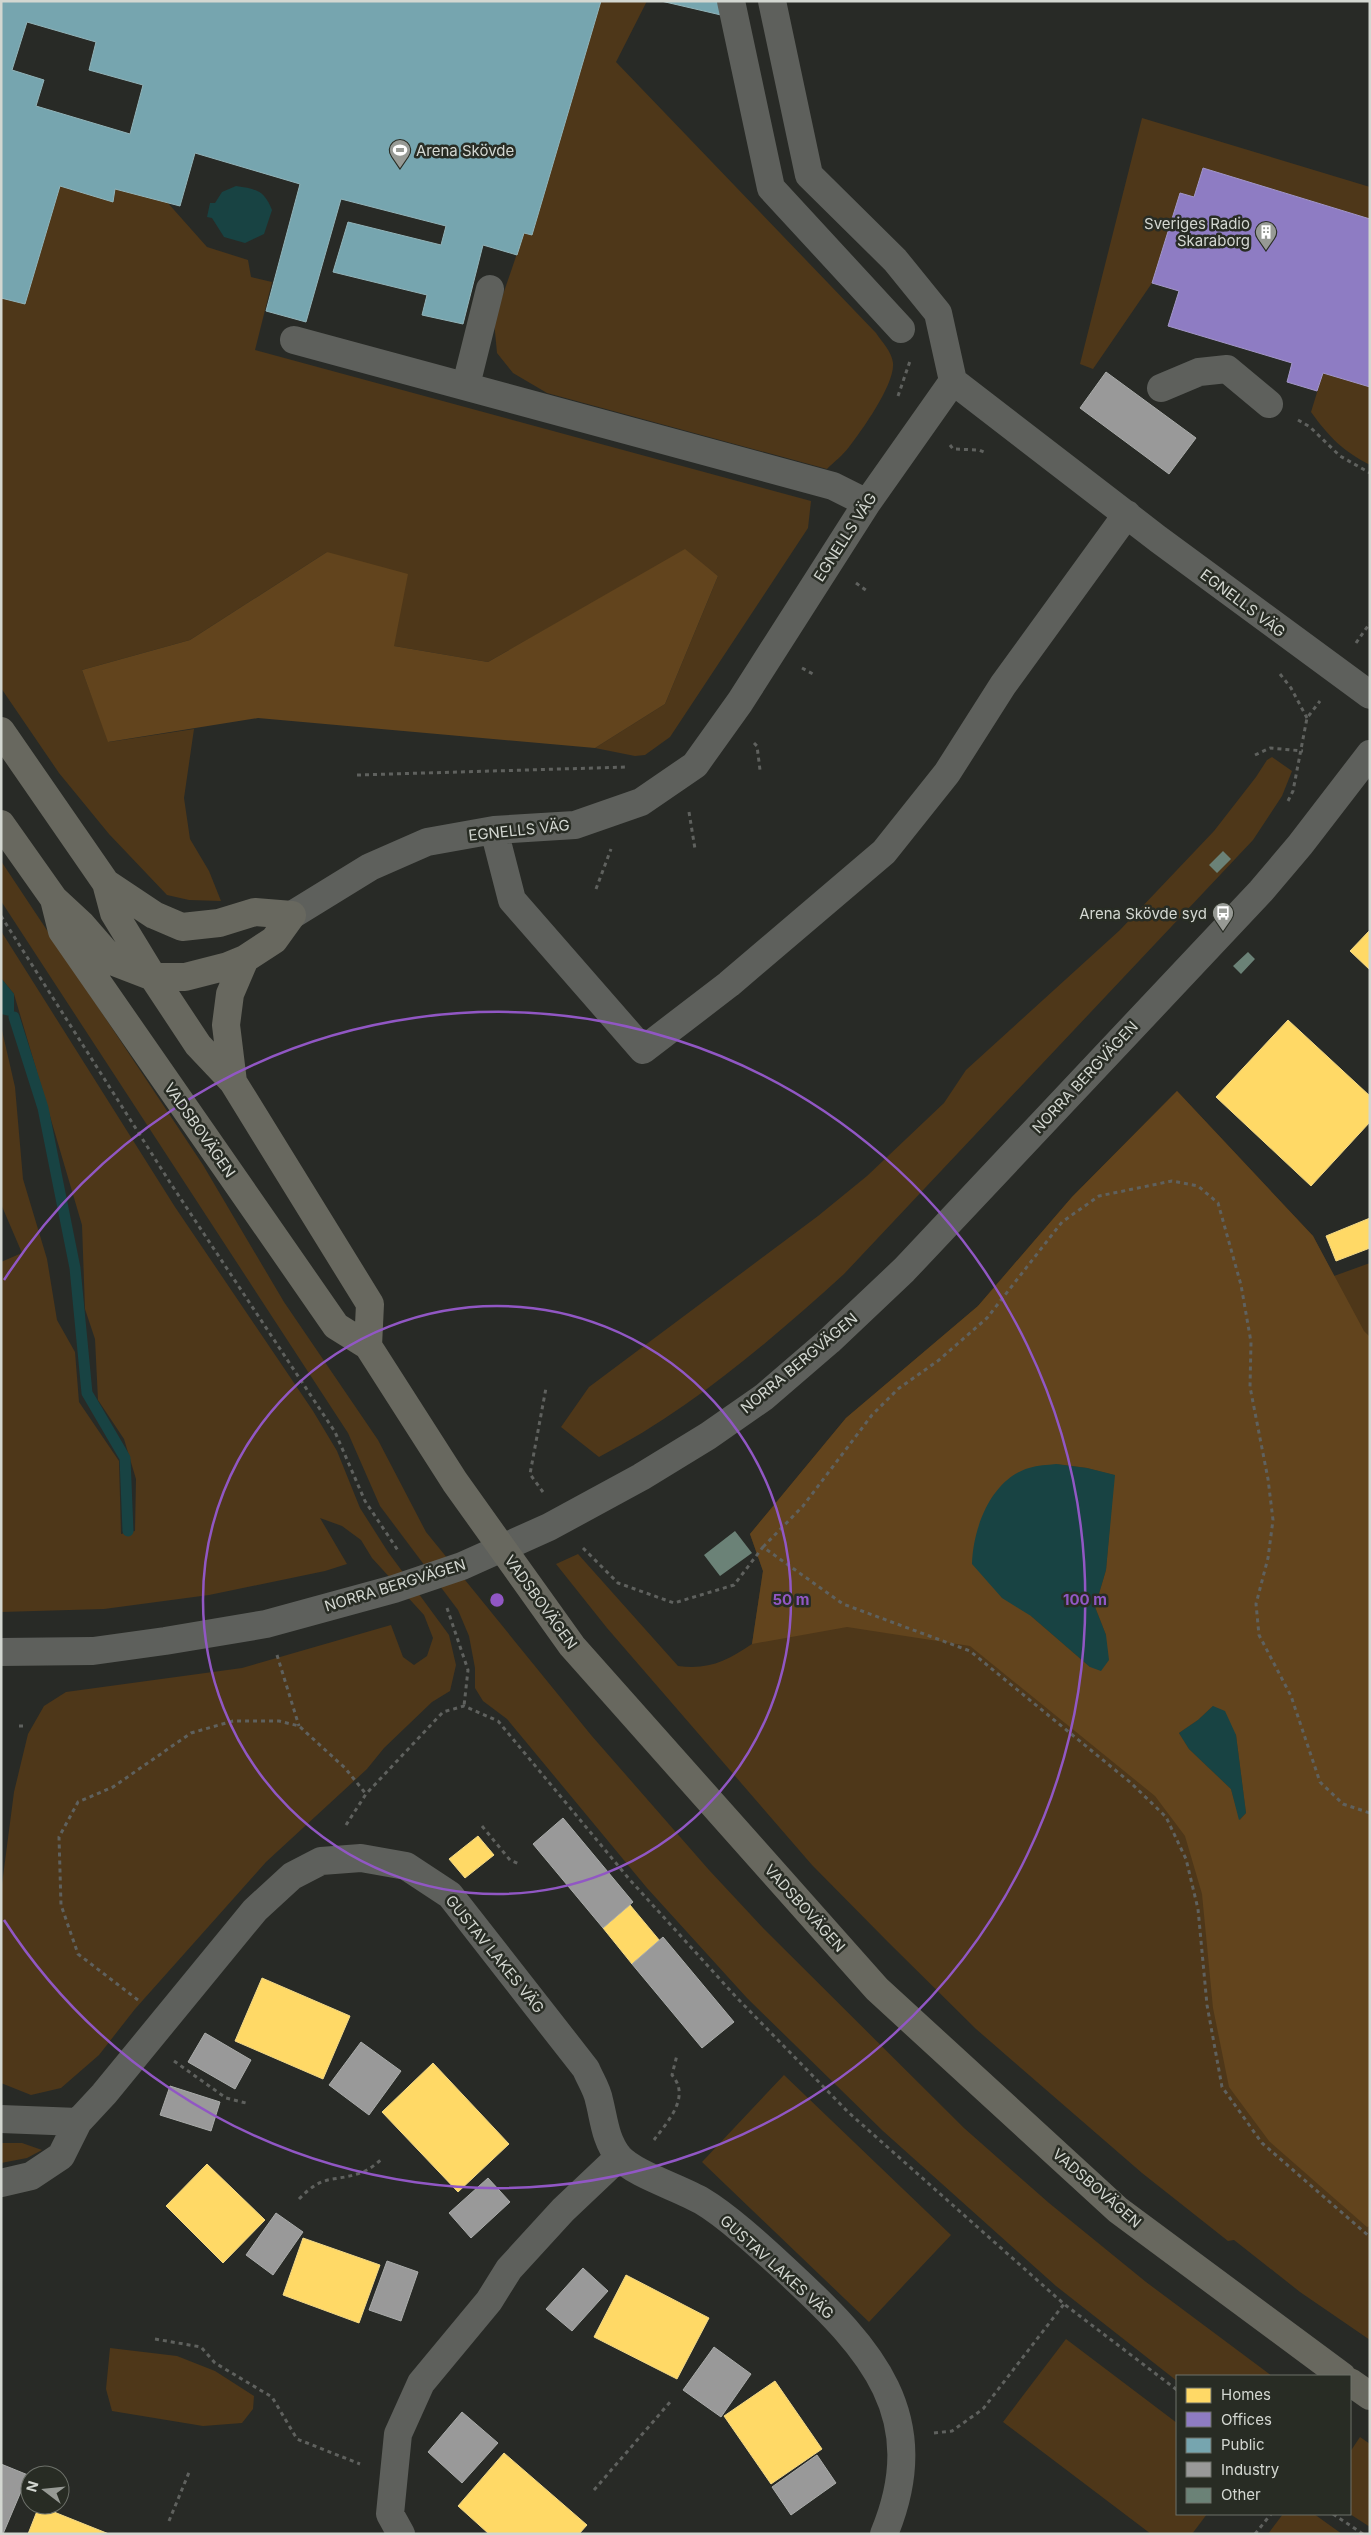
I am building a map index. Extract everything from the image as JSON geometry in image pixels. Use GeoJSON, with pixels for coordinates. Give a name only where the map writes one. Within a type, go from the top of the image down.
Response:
{"type":"FeatureCollection","features":[{"type":"Feature","properties":{"kind":"main road"},"geometry":{"type":"LineString","coordinates":[[1,730],[106,883],[114,914],[153,978],[198,1045],[233,1082],[370,1304],[368,1346]]}},
{"type":"Feature","properties":{"kind":"main road","name":"VADSBOVÄGEN"},"geometry":{"type":"LineString","coordinates":[[1,824],[54,899],[81,924],[114,962],[153,978],[185,978],[228,966],[245,959],[274,940],[292,916]]}},
{"type":"Feature","properties":{"kind":"main road"},"geometry":{"type":"LineString","coordinates":[[106,883],[154,915],[182,927],[219,923],[255,912],[292,916]]}},
{"type":"Feature","properties":{"kind":"main road","name":"VADSBOVÄGEN"},"geometry":{"type":"LineString","coordinates":[[54,899],[62,931],[336,1326],[368,1346],[455,1482],[572,1646],[877,1989],[1118,2210],[1341,2375]]}},
{"type":"Feature","properties":{"kind":"main road"},"geometry":{"type":"LineString","coordinates":[[233,1082],[226,1025],[230,994],[245,959]]}},
{"type":"Feature","properties":{"kind":"main road"},"geometry":{"type":"LineString","coordinates":[[1351,2383],[1370,2396]]}},
{"type":"Feature","properties":{"kind":"street"},"geometry":{"type":"LineString","coordinates":[[730,1],[772,188],[901,329]]}},
{"type":"Feature","properties":{"kind":"street"},"geometry":{"type":"LineString","coordinates":[[772,1],[809,175],[895,260],[938,312],[954,381]]}},
{"type":"Feature","properties":{"kind":"street"},"geometry":{"type":"LineString","coordinates":[[466,385],[490,289]]}},
{"type":"Feature","properties":{"kind":"street"},"geometry":{"type":"LineString","coordinates":[[294,340],[466,385],[833,486],[866,504]]}},
{"type":"Feature","properties":{"kind":"street"},"geometry":{"type":"LineString","coordinates":[[1162,388],[1199,372],[1227,369],[1269,404]]}},
{"type":"Feature","properties":{"kind":"street","name":"EGNELLS VÄG"},"geometry":{"type":"LineString","coordinates":[[292,916],[370,867],[427,842],[494,830],[575,825],[641,802],[695,765],[740,702],[866,504],[954,381],[1165,545],[1370,695]]}},
{"type":"Feature","properties":{"kind":"street"},"geometry":{"type":"LineString","coordinates":[[494,830],[512,900],[643,1050],[729,984],[884,852],[947,773],[1003,685],[1127,514]]}},
{"type":"Feature","properties":{"kind":"street","name":"NORRA BERGVÄGEN"},"geometry":{"type":"LineString","coordinates":[[2,1654],[102,1650],[266,1624],[394,1589],[462,1566],[549,1527],[641,1477],[708,1436],[764,1397],[829,1341],[904,1270],[1261,891],[1300,845],[1370,754]]}},
{"type":"Feature","properties":{"kind":"street","name":"GUSTAV LAKES VÄG"},"geometry":{"type":"LineString","coordinates":[[1,2183],[31,2176],[61,2156],[78,2122],[104,2094],[255,1910],[292,1876],[321,1861],[362,1858],[406,1866],[450,1895],[586,2069],[599,2099],[604,2130],[627,2162],[703,2202],[780,2265],[823,2304],[864,2351],[882,2378],[901,2436],[902,2468],[891,2518],[884,2534]]}},
{"type":"Feature","properties":{"kind":"street"},"geometry":{"type":"LineString","coordinates":[[1,2119],[78,2122]]}},
{"type":"Feature","properties":{"kind":"street"},"geometry":{"type":"LineString","coordinates":[[401,2534],[390,2514],[398,2434],[421,2383],[489,2301],[509,2269],[576,2197],[627,2162]]}},
{"type":"Feature","properties":{"kind":"path"},"geometry":{"type":"LineString","coordinates":[[897,399],[910,361],[901,329]]}},
{"type":"Feature","properties":{"kind":"path"},"geometry":{"type":"LineString","coordinates":[[1269,404],[1310,427],[1340,456],[1370,473]]}},
{"type":"Feature","properties":{"kind":"path"},"geometry":{"type":"LineString","coordinates":[[1364,630],[1370,623]]}},
{"type":"Feature","properties":{"kind":"path"},"geometry":{"type":"LineString","coordinates":[[1285,805],[1293,791],[1303,751],[1307,718],[1317,705]]}},
{"type":"Feature","properties":{"kind":"path"},"geometry":{"type":"LineString","coordinates":[[753,740],[757,746],[760,770]]}},
{"type":"Feature","properties":{"kind":"path"},"geometry":{"type":"LineString","coordinates":[[1255,755],[1270,748],[1303,751]]}},
{"type":"Feature","properties":{"kind":"path"},"geometry":{"type":"LineString","coordinates":[[357,774],[638,765]]}},
{"type":"Feature","properties":{"kind":"path"},"geometry":{"type":"LineString","coordinates":[[688,806],[695,849]]}},
{"type":"Feature","properties":{"kind":"path"},"geometry":{"type":"LineString","coordinates":[[596,889],[614,841]]}},
{"type":"Feature","properties":{"kind":"path"},"geometry":{"type":"LineString","coordinates":[[1,916],[171,1184],[335,1432],[365,1501],[402,1555]]}},
{"type":"Feature","properties":{"kind":"path"},"geometry":{"type":"LineString","coordinates":[[582,1546],[618,1583],[674,1603],[734,1584],[763,1547],[803,1506],[879,1409],[898,1389],[939,1360],[987,1318],[1062,1222],[1099,1196],[1172,1181],[1198,1186],[1218,1203],[1241,1285],[1251,1342],[1250,1387],[1274,1520],[1268,1558],[1256,1604],[1259,1635],[1291,1696],[1320,1782],[1343,1804],[1370,1813]]}},
{"type":"Feature","properties":{"kind":"path"},"geometry":{"type":"LineString","coordinates":[[546,1388],[530,1474],[547,1498]]}},
{"type":"Feature","properties":{"kind":"path"},"geometry":{"type":"LineString","coordinates":[[763,1547],[843,1604],[970,1651],[1131,1783],[1166,1817],[1186,1859],[1198,1909],[1207,2005],[1222,2087],[1262,2143],[1370,2237]]}},
{"type":"Feature","properties":{"kind":"path"},"geometry":{"type":"LineString","coordinates":[[446,1607],[468,1670],[464,1706]]}},
{"type":"Feature","properties":{"kind":"path"},"geometry":{"type":"LineString","coordinates":[[275,1651],[299,1726]]}},
{"type":"Feature","properties":{"kind":"path"},"geometry":{"type":"LineString","coordinates":[[164,2021],[78,1954],[61,1905],[60,1837],[78,1802],[113,1787],[191,1733],[233,1721],[279,1721],[299,1726],[344,1768],[366,1794],[443,1712],[464,1706],[498,1721],[630,1880],[737,1998],[848,2112],[1064,2304],[1176,2389]]}},
{"type":"Feature","properties":{"kind":"path"},"geometry":{"type":"LineString","coordinates":[[19,1726],[24,1726]]}},
{"type":"Feature","properties":{"kind":"path"},"geometry":{"type":"LineString","coordinates":[[482,1826],[510,1860],[520,1864]]}},
{"type":"Feature","properties":{"kind":"path"},"geometry":{"type":"LineString","coordinates":[[145,2042],[226,2098],[246,2103]]}},
{"type":"Feature","properties":{"kind":"path"},"geometry":{"type":"LineString","coordinates":[[627,2162],[677,2105],[681,2093],[678,2082],[672,2074],[677,2055]]}},
{"type":"Feature","properties":{"kind":"path"},"geometry":{"type":"LineString","coordinates":[[299,2199],[311,2186],[325,2179],[359,2174],[370,2169],[383,2158]]}},
{"type":"Feature","properties":{"kind":"path"},"geometry":{"type":"LineString","coordinates":[[901,2436],[952,2431],[983,2408],[1064,2304]]}},
{"type":"Feature","properties":{"kind":"path"},"geometry":{"type":"LineString","coordinates":[[155,2339],[202,2348],[215,2363],[272,2397],[297,2439],[363,2465]]}},
{"type":"Feature","properties":{"kind":"path"},"geometry":{"type":"LineString","coordinates":[[594,2490],[670,2402]]}},
{"type":"Feature","properties":{"kind":"path"},"geometry":{"type":"LineString","coordinates":[[169,2522],[190,2470]]}},
{"type":"Feature","properties":{"kind":"path"},"geometry":{"type":"LineString","coordinates":[[1255,2534],[1270,2515]]}},
{"type":"Feature","properties":{"kind":"path"},"geometry":{"type":"LineString","coordinates":[[1334,2515],[1362,2534]]}},
{"type":"Feature","properties":{"kind":"shaded area"},"geometry":{"type":"Polygon","coordinates":[[[601,1],[647,1],[616,62],[876,333],[891,355],[893,363],[889,383],[877,406],[849,447],[827,469],[547,393],[513,373],[497,353],[494,321],[524,233],[532,235],[601,1]]]}},
{"type":"Feature","properties":{"kind":"shaded area"},"geometry":{"type":"Polygon","coordinates":[[[1142,118],[1370,187],[1370,219],[1203,168],[1194,197],[1180,193],[1152,283],[1093,369],[1080,364],[1142,118]]]}},
{"type":"Feature","properties":{"kind":"shaded area"},"geometry":{"type":"Polygon","coordinates":[[[60,186],[113,201],[115,189],[167,202],[207,247],[248,260],[251,277],[272,282],[255,350],[811,501],[808,528],[670,737],[645,755],[635,756],[595,748],[665,704],[718,576],[685,550],[488,662],[394,646],[327,552],[190,640],[82,670],[109,742],[194,729],[184,798],[190,839],[209,871],[221,901],[189,900],[167,895],[109,834],[59,773],[1,688],[1,298],[25,304],[60,186]]]}},
{"type":"Feature","properties":{"kind":"shaded area"},"geometry":{"type":"Polygon","coordinates":[[[1323,373],[1370,387],[1370,465],[1337,443],[1311,412],[1323,373]]]}},
{"type":"Feature","properties":{"kind":"shaded area"},"geometry":{"type":"Polygon","coordinates":[[[685,549],[718,576],[665,704],[595,748],[258,718],[108,742],[82,670],[190,640],[327,552],[408,574],[394,646],[488,662],[685,549]]]}},
{"type":"Feature","properties":{"kind":"shaded area"},"geometry":{"type":"Polygon","coordinates":[[[1272,757],[1292,771],[1282,796],[1253,840],[844,1274],[787,1325],[728,1373],[665,1418],[599,1457],[561,1427],[589,1387],[818,1216],[867,1176],[944,1103],[966,1070],[1120,930],[1214,831],[1267,760],[1272,757]]]}},
{"type":"Feature","properties":{"kind":"shaded area"},"geometry":{"type":"Polygon","coordinates":[[[1,861],[203,1165],[284,1302],[378,1440],[426,1532],[591,1735],[709,1870],[764,1929],[964,2128],[1049,2203],[1146,2282],[1271,2375],[1176,2375],[1176,2380],[1056,2286],[883,2131],[747,1998],[647,1888],[507,1719],[483,1701],[475,1688],[475,1668],[469,1636],[458,1610],[380,1506],[348,1433],[1,901],[1,861]]]}},
{"type":"Feature","properties":{"kind":"shaded area"},"geometry":{"type":"Polygon","coordinates":[[[1,931],[175,1207],[313,1411],[337,1451],[360,1508],[388,1552],[449,1635],[456,1665],[450,1691],[432,1702],[384,1748],[367,1769],[266,1862],[135,2009],[99,2055],[61,2088],[31,2095],[1,2083],[1,1892],[14,1792],[28,1734],[44,1706],[66,1692],[242,1668],[391,1625],[403,1657],[414,1665],[427,1656],[433,1638],[424,1615],[372,1558],[361,1540],[342,1526],[320,1518],[347,1564],[325,1571],[209,1595],[104,1609],[1,1612],[1,1262],[22,1253],[1,1204],[1,1026],[15,1087],[23,1179],[47,1259],[57,1320],[75,1352],[79,1402],[119,1461],[121,1534],[135,1531],[136,1479],[124,1439],[98,1400],[95,1339],[85,1309],[82,1225],[14,994],[1,978],[1,931]]]}},
{"type":"Feature","properties":{"kind":"shaded area"},"geometry":{"type":"Polygon","coordinates":[[[1177,1091],[1313,1236],[1334,1276],[1370,1263],[1370,2340],[1300,2292],[1234,2240],[1228,2241],[1142,2173],[976,2029],[812,1865],[607,1628],[556,1564],[578,1554],[678,1666],[699,1667],[717,1663],[752,1644],[763,1571],[750,1534],[846,1418],[978,1306],[1072,1197],[1177,1091]]]}},
{"type":"Feature","properties":{"kind":"shaded area"},"geometry":{"type":"Polygon","coordinates":[[[1177,1091],[1313,1236],[1364,1331],[1370,1337],[1370,2226],[1367,2227],[1269,2141],[1229,2087],[1213,2008],[1202,1894],[1185,1836],[1155,1796],[970,1646],[847,1627],[752,1644],[763,1571],[750,1534],[846,1418],[978,1306],[1072,1197],[1177,1091]],[[1056,1464],[1031,1616],[1090,1667],[1106,1635],[1095,1607],[1106,1570],[1114,1475],[1087,1468],[1056,1464]],[[1213,1706],[1198,1720],[1179,1733],[1189,1749],[1231,1789],[1240,1820],[1246,1813],[1236,1735],[1213,1706]]]}},
{"type":"Feature","properties":{"kind":"shaded area"},"geometry":{"type":"Polygon","coordinates":[[[784,2075],[951,2235],[869,2322],[702,2162],[784,2075]]]}},
{"type":"Feature","properties":{"kind":"shaded area"},"geometry":{"type":"Polygon","coordinates":[[[1,2143],[22,2143],[42,2150],[27,2158],[1,2163],[1,2143]]]}},
{"type":"Feature","properties":{"kind":"shaded area"},"geometry":{"type":"Polygon","coordinates":[[[1066,2339],[1176,2422],[1176,2515],[1206,2515],[1192,2534],[1151,2534],[1003,2422],[1066,2339]]]}},
{"type":"Feature","properties":{"kind":"shaded area"},"geometry":{"type":"Polygon","coordinates":[[[110,2348],[177,2356],[215,2371],[254,2396],[253,2409],[242,2423],[203,2426],[112,2411],[106,2389],[110,2348]]]}},
{"type":"Feature","properties":{"kind":"shaded area"},"geometry":{"type":"Polygon","coordinates":[[[1360,2437],[1370,2444],[1370,2527],[1351,2515],[1351,2450],[1360,2437]]]}},
{"type":"Feature","properties":{"kind":"shaded area"},"geometry":{"type":"Polygon","coordinates":[[[1282,2515],[1315,2515],[1342,2534],[1268,2534],[1282,2515]]]}},
{"type":"Feature","properties":{"kind":"water"},"geometry":{"type":"Polygon","coordinates":[[[236,186],[249,188],[262,194],[272,210],[264,234],[245,243],[224,237],[212,218],[207,217],[210,203],[215,203],[222,192],[236,186]]]}},
{"type":"Feature","properties":{"kind":"water"},"geometry":{"type":"Polygon","coordinates":[[[1,978],[14,994],[14,1017],[1,1014],[1,978]]]}},
{"type":"Feature","properties":{"kind":"water"},"geometry":{"type":"Polygon","coordinates":[[[1056,1464],[1087,1468],[1115,1475],[1106,1570],[1095,1607],[1106,1635],[1109,1660],[1101,1671],[1090,1667],[1031,1616],[1002,1598],[972,1564],[973,1550],[980,1521],[995,1494],[1004,1483],[1016,1474],[1032,1467],[1056,1464]]]}},
{"type":"Feature","properties":{"kind":"water"},"geometry":{"type":"Polygon","coordinates":[[[1213,1706],[1225,1711],[1236,1735],[1246,1813],[1239,1820],[1231,1789],[1189,1749],[1179,1733],[1198,1720],[1213,1706]]]}},
{"type":"Feature","properties":{"kind":"building: Homes"},"geometry":{"type":"Polygon","coordinates":[[[1370,930],[1370,970],[1350,951],[1370,930]]]}},
{"type":"Feature","properties":{"kind":"building: Homes"},"geometry":{"type":"Polygon","coordinates":[[[1288,1020],[1370,1096],[1370,1122],[1311,1186],[1216,1097],[1288,1020]]]}},
{"type":"Feature","properties":{"kind":"building: Homes"},"geometry":{"type":"Polygon","coordinates":[[[1370,1218],[1370,1248],[1336,1261],[1326,1236],[1370,1218]]]}},
{"type":"Feature","properties":{"kind":"building: Homes"},"geometry":{"type":"Polygon","coordinates":[[[478,1836],[494,1855],[465,1878],[449,1859],[478,1836]]]}},
{"type":"Feature","properties":{"kind":"building: Homes"},"geometry":{"type":"Polygon","coordinates":[[[630,1905],[660,1941],[632,1964],[603,1928],[630,1905]]]}},
{"type":"Feature","properties":{"kind":"building: Homes"},"geometry":{"type":"Polygon","coordinates":[[[262,1978],[350,2016],[323,2079],[235,2041],[262,1978]]]}},
{"type":"Feature","properties":{"kind":"building: Homes"},"geometry":{"type":"Polygon","coordinates":[[[433,2063],[509,2144],[458,2192],[382,2112],[433,2063]]]}},
{"type":"Feature","properties":{"kind":"building: Homes"},"geometry":{"type":"Polygon","coordinates":[[[207,2164],[265,2220],[223,2263],[166,2206],[207,2164]]]}},
{"type":"Feature","properties":{"kind":"building: Homes"},"geometry":{"type":"Polygon","coordinates":[[[303,2238],[380,2265],[359,2323],[283,2295],[303,2238]]]}},
{"type":"Feature","properties":{"kind":"building: Homes"},"geometry":{"type":"Polygon","coordinates":[[[626,2275],[709,2318],[677,2379],[594,2337],[626,2275]]]}},
{"type":"Feature","properties":{"kind":"building: Homes"},"geometry":{"type":"Polygon","coordinates":[[[775,2381],[822,2449],[771,2484],[724,2416],[775,2381]]]}},
{"type":"Feature","properties":{"kind":"building: Homes"},"geometry":{"type":"Polygon","coordinates":[[[504,2453],[587,2525],[579,2534],[489,2534],[458,2506],[504,2453]]]}},
{"type":"Feature","properties":{"kind":"building: Homes"},"geometry":{"type":"Polygon","coordinates":[[[35,2515],[62,2515],[109,2534],[28,2534],[35,2515]]]}},
{"type":"Feature","properties":{"kind":"building: Offices","name":"Sveriges Radio Skaraborg"},"geometry":{"type":"Polygon","coordinates":[[[1203,168],[1370,219],[1370,387],[1323,373],[1317,391],[1287,382],[1292,363],[1168,326],[1179,291],[1152,283],[1180,193],[1194,197],[1203,168]]]}},
{"type":"Feature","properties":{"kind":"building: Public","name":"Arena Skövde"},"geometry":{"type":"Polygon","coordinates":[[[1,1],[601,1],[532,235],[524,233],[517,255],[483,245],[463,324],[422,315],[427,295],[333,272],[348,222],[441,245],[446,226],[341,199],[306,322],[266,311],[300,184],[195,153],[180,206],[115,189],[113,202],[60,186],[25,304],[1,298],[1,1]],[[27,22],[12,70],[44,80],[36,106],[130,134],[143,85],[89,70],[96,42],[27,22]]]}},
{"type":"Feature","properties":{"kind":"building: Public"},"geometry":{"type":"Polygon","coordinates":[[[661,1],[718,1],[721,15],[661,1]]]}},
{"type":"Feature","properties":{"kind":"building: Industry"},"geometry":{"type":"Polygon","coordinates":[[[1106,372],[1196,438],[1169,474],[1080,408],[1106,372]]]}},
{"type":"Feature","properties":{"kind":"building: Industry"},"geometry":{"type":"Polygon","coordinates":[[[563,1818],[633,1902],[603,1928],[533,1844],[563,1818]]]}},
{"type":"Feature","properties":{"kind":"building: Industry"},"geometry":{"type":"Polygon","coordinates":[[[663,1937],[734,2022],[702,2048],[632,1964],[663,1937]]]}},
{"type":"Feature","properties":{"kind":"building: Industry"},"geometry":{"type":"Polygon","coordinates":[[[205,2033],[251,2060],[235,2089],[188,2062],[205,2033]]]}},
{"type":"Feature","properties":{"kind":"building: Industry"},"geometry":{"type":"Polygon","coordinates":[[[361,2042],[401,2071],[369,2115],[329,2085],[361,2042]]]}},
{"type":"Feature","properties":{"kind":"building: Industry"},"geometry":{"type":"Polygon","coordinates":[[[170,2086],[220,2102],[211,2131],[160,2115],[170,2086]]]}},
{"type":"Feature","properties":{"kind":"building: Industry"},"geometry":{"type":"Polygon","coordinates":[[[488,2178],[510,2202],[471,2238],[449,2213],[488,2178]]]}},
{"type":"Feature","properties":{"kind":"building: Industry"},"geometry":{"type":"Polygon","coordinates":[[[276,2213],[303,2232],[273,2275],[246,2255],[276,2213]]]}},
{"type":"Feature","properties":{"kind":"building: Industry"},"geometry":{"type":"Polygon","coordinates":[[[387,2261],[418,2272],[401,2321],[369,2310],[387,2261]]]}},
{"type":"Feature","properties":{"kind":"building: Industry"},"geometry":{"type":"Polygon","coordinates":[[[583,2268],[608,2291],[572,2331],[546,2309],[583,2268]]]}},
{"type":"Feature","properties":{"kind":"building: Industry"},"geometry":{"type":"Polygon","coordinates":[[[714,2347],[751,2374],[721,2417],[683,2390],[714,2347]]]}},
{"type":"Feature","properties":{"kind":"building: Industry"},"geometry":{"type":"Polygon","coordinates":[[[462,2412],[498,2443],[462,2483],[428,2452],[462,2412]]]}},
{"type":"Feature","properties":{"kind":"building: Industry"},"geometry":{"type":"Polygon","coordinates":[[[817,2455],[836,2483],[791,2515],[772,2487],[817,2455]]]}},
{"type":"Feature","properties":{"kind":"building: Industry"},"geometry":{"type":"Polygon","coordinates":[[[1,2464],[20,2472],[20,2494],[3,2534],[1,2534],[1,2464]]]}},
{"type":"Feature","properties":{"kind":"building: Other"},"geometry":{"type":"Polygon","coordinates":[[[1223,851],[1231,859],[1217,873],[1209,865],[1223,851]]]}},
{"type":"Feature","properties":{"kind":"building: Other"},"geometry":{"type":"Polygon","coordinates":[[[1248,952],[1255,959],[1241,974],[1233,966],[1248,952]]]}},
{"type":"Feature","properties":{"kind":"building: Other"},"geometry":{"type":"Polygon","coordinates":[[[735,1531],[752,1553],[720,1576],[704,1555],[735,1531]]]}},
{"type":"Feature","properties":{"kind":"waterway"},"geometry":{"type":"LineString","coordinates":[[14,1017],[43,1108],[75,1268],[87,1393],[125,1458],[128,1531]]}},
{"type":"Feature","properties":{"kind":"place","name":"Arena Skövde"},"geometry":{"type":"Point","coordinates":[400,169]}},
{"type":"Feature","properties":{"kind":"place","name":"Sveriges Radio Skaraborg"},"geometry":{"type":"Point","coordinates":[1266,251]}},
{"type":"Feature","properties":{"kind":"place","name":"Arena Skövde syd"},"geometry":{"type":"Point","coordinates":[1223,932]}}]}
